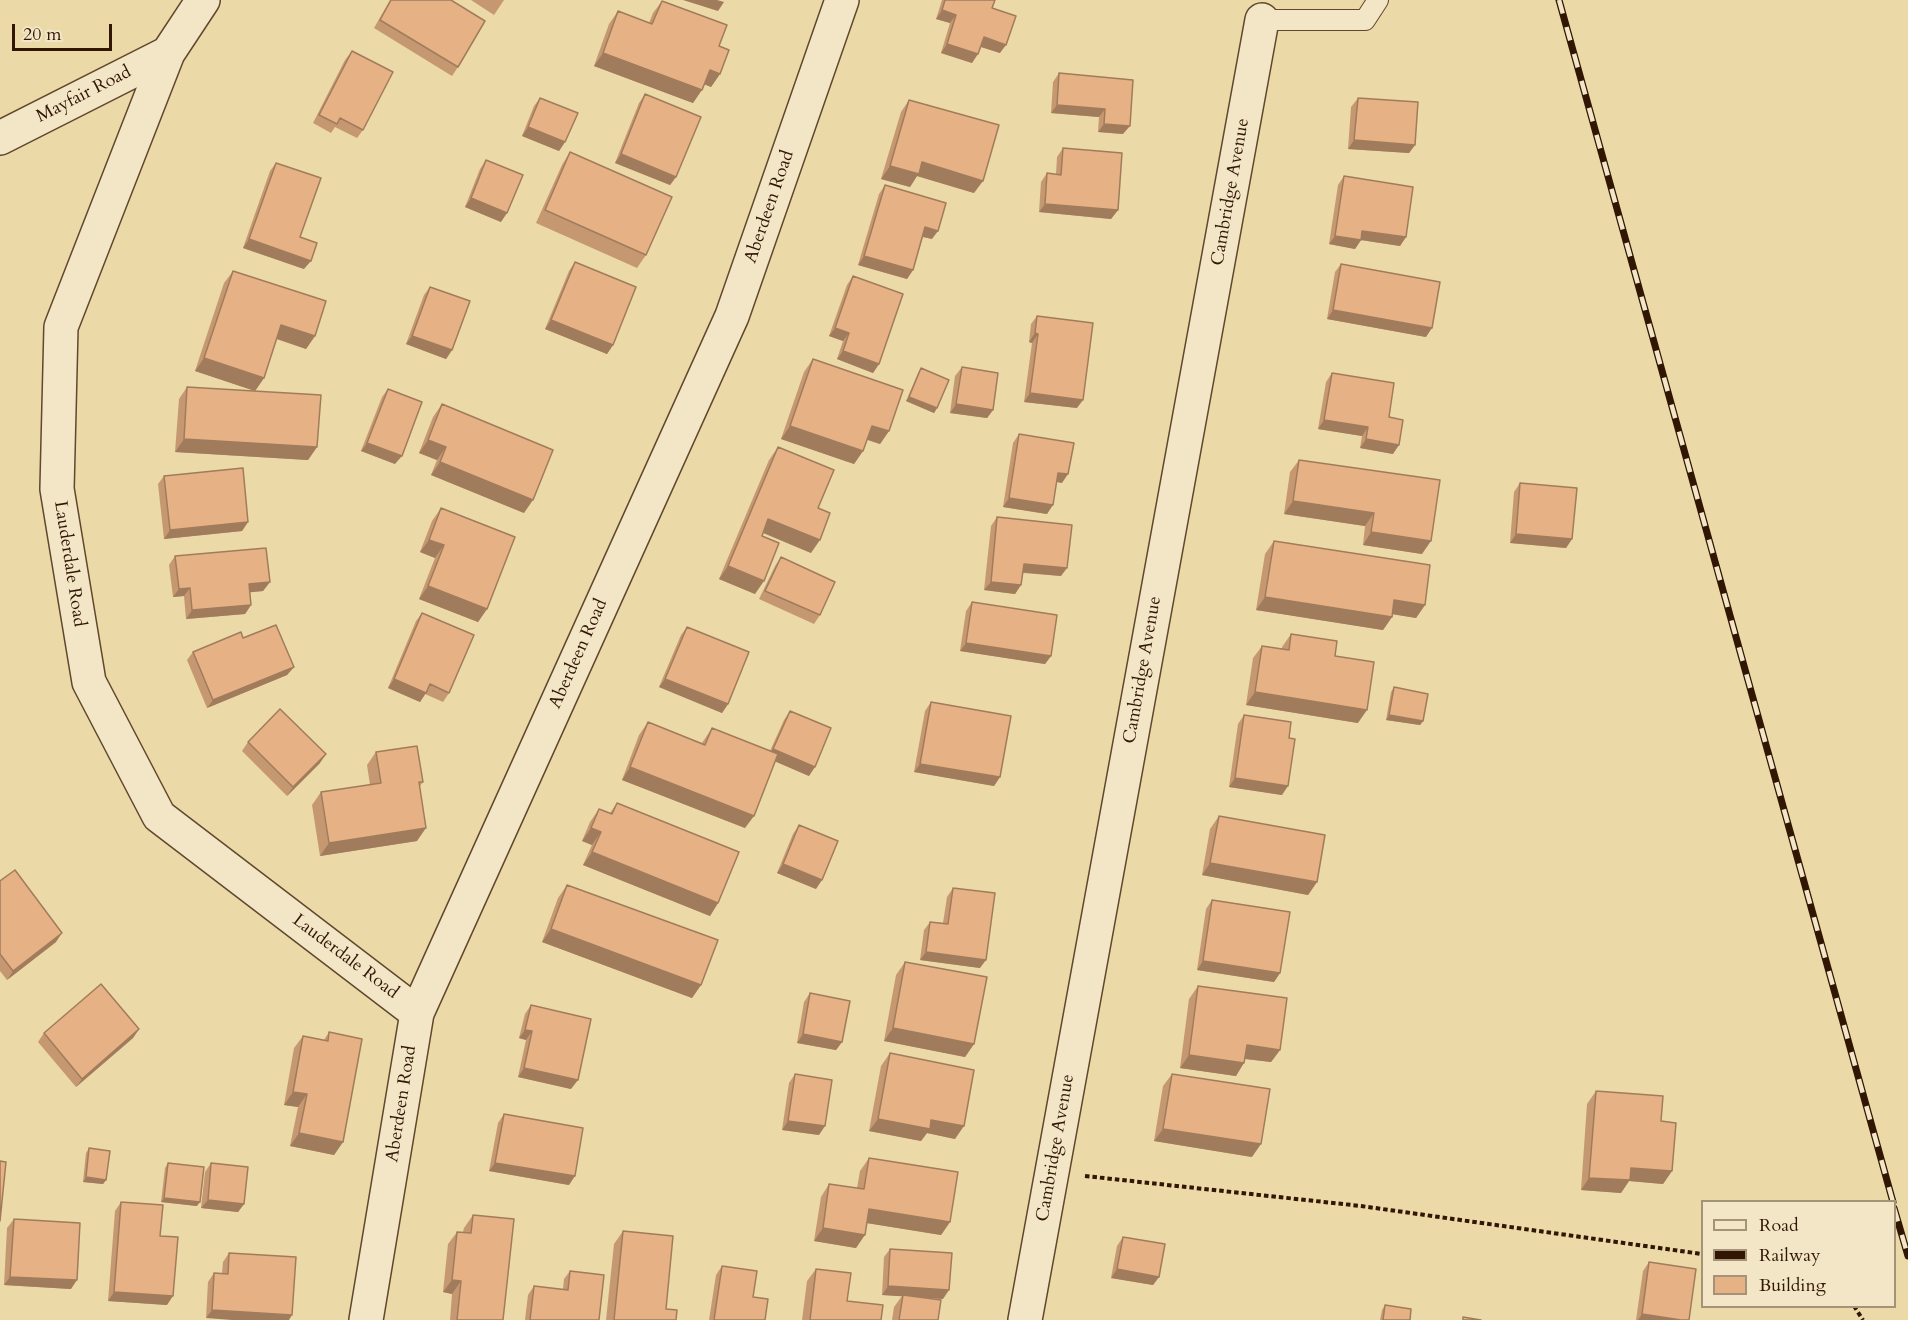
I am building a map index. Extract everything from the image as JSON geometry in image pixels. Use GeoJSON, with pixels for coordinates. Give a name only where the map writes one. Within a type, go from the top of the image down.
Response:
{"type":"FeatureCollection","features":[{"type":"Feature","properties":{"kind":"street","name":"Lauderdale Road"},"geometry":{"type":"LineString","coordinates":[[202,0],[168,52],[61,327],[57,489],[89,682],[159,816],[417,1013]]}},
{"type":"Feature","properties":{"kind":"street","name":"Aberdeen Road"},"geometry":{"type":"LineString","coordinates":[[366,1320],[417,1013],[732,316],[842,0]]}},
{"type":"Feature","properties":{"kind":"street","name":"Cambridge Avenue"},"geometry":{"type":"LineString","coordinates":[[1025,1320],[1262,20]]}},
{"type":"Feature","properties":{"kind":"street","name":"Mayfair Road"},"geometry":{"type":"LineString","coordinates":[[0,138],[168,52]]}},
{"type":"Feature","properties":{"kind":"lane"},"geometry":{"type":"LineString","coordinates":[[1262,20],[1365,20],[1378,0]]}},
{"type":"Feature","properties":{"kind":"path"},"geometry":{"type":"LineString","coordinates":[[1051,1173],[1361,1206],[1701,1254]]}},
{"type":"Feature","properties":{"kind":"building"},"geometry":{"type":"Polygon","coordinates":[[[391,0],[451,0],[485,21],[458,67],[380,20],[391,0]]]}},
{"type":"Feature","properties":{"kind":"building"},"geometry":{"type":"Polygon","coordinates":[[[945,0],[995,0],[992,8],[1016,16],[1006,45],[984,37],[978,54],[947,44],[956,15],[942,10],[945,0]]]}},
{"type":"Feature","properties":{"kind":"building"},"geometry":{"type":"Polygon","coordinates":[[[662,1],[727,25],[719,46],[729,50],[720,74],[710,70],[702,90],[603,53],[618,11],[652,24],[662,1]]]}},
{"type":"Feature","properties":{"kind":"building"},"geometry":{"type":"Polygon","coordinates":[[[352,51],[393,72],[363,130],[340,118],[337,124],[319,115],[352,51]]]}},
{"type":"Feature","properties":{"kind":"building"},"geometry":{"type":"Polygon","coordinates":[[[1059,73],[1133,80],[1130,126],[1104,124],[1105,109],[1057,105],[1059,73]]]}},
{"type":"Feature","properties":{"kind":"building"},"geometry":{"type":"Polygon","coordinates":[[[645,94],[701,117],[676,177],[621,154],[645,94]]]}},
{"type":"Feature","properties":{"kind":"building"},"geometry":{"type":"Polygon","coordinates":[[[540,98],[578,113],[565,142],[528,127],[540,98]]]}},
{"type":"Feature","properties":{"kind":"building"},"geometry":{"type":"Polygon","coordinates":[[[1358,98],[1418,102],[1415,145],[1354,140],[1358,98]]]}},
{"type":"Feature","properties":{"kind":"building"},"geometry":{"type":"Polygon","coordinates":[[[909,100],[999,125],[983,181],[922,162],[919,174],[890,166],[909,100]]]}},
{"type":"Feature","properties":{"kind":"building"},"geometry":{"type":"Polygon","coordinates":[[[1063,148],[1122,153],[1118,210],[1045,204],[1047,173],[1061,175],[1063,148]]]}},
{"type":"Feature","properties":{"kind":"building"},"geometry":{"type":"Polygon","coordinates":[[[570,152],[672,197],[646,255],[545,210],[570,152]]]}},
{"type":"Feature","properties":{"kind":"building"},"geometry":{"type":"Polygon","coordinates":[[[486,160],[523,175],[507,213],[471,198],[486,160]]]}},
{"type":"Feature","properties":{"kind":"building"},"geometry":{"type":"Polygon","coordinates":[[[276,163],[321,178],[300,237],[317,243],[311,261],[249,239],[276,163]]]}},
{"type":"Feature","properties":{"kind":"building"},"geometry":{"type":"Polygon","coordinates":[[[1344,176],[1413,187],[1406,237],[1362,231],[1361,240],[1335,236],[1344,176]]]}},
{"type":"Feature","properties":{"kind":"building"},"geometry":{"type":"Polygon","coordinates":[[[885,185],[946,203],[938,231],[925,227],[913,270],[864,256],[885,185]]]}},
{"type":"Feature","properties":{"kind":"building"},"geometry":{"type":"Polygon","coordinates":[[[575,262],[636,287],[613,345],[551,320],[575,262]]]}},
{"type":"Feature","properties":{"kind":"building"},"geometry":{"type":"Polygon","coordinates":[[[1341,264],[1440,282],[1432,328],[1333,310],[1341,264]]]}},
{"type":"Feature","properties":{"kind":"building"},"geometry":{"type":"Polygon","coordinates":[[[233,271],[326,301],[315,336],[281,325],[264,378],[204,358],[233,271]]]}},
{"type":"Feature","properties":{"kind":"building"},"geometry":{"type":"Polygon","coordinates":[[[853,276],[903,294],[879,364],[843,351],[849,333],[835,328],[853,276]]]}},
{"type":"Feature","properties":{"kind":"building"},"geometry":{"type":"Polygon","coordinates":[[[430,287],[470,301],[452,350],[412,336],[430,287]]]}},
{"type":"Feature","properties":{"kind":"building"},"geometry":{"type":"Polygon","coordinates":[[[1037,316],[1093,323],[1083,400],[1030,393],[1038,334],[1035,333],[1037,316]]]}},
{"type":"Feature","properties":{"kind":"building"},"geometry":{"type":"Polygon","coordinates":[[[813,359],[903,390],[889,431],[872,426],[863,451],[790,426],[813,359]]]}},
{"type":"Feature","properties":{"kind":"building"},"geometry":{"type":"Polygon","coordinates":[[[962,367],[998,373],[993,410],[956,404],[962,367]]]}},
{"type":"Feature","properties":{"kind":"building"},"geometry":{"type":"Polygon","coordinates":[[[921,368],[949,380],[937,408],[909,397],[921,368]]]}},
{"type":"Feature","properties":{"kind":"building"},"geometry":{"type":"Polygon","coordinates":[[[1332,373],[1394,383],[1389,417],[1403,420],[1399,445],[1366,439],[1368,427],[1324,420],[1332,373]]]}},
{"type":"Feature","properties":{"kind":"building"},"geometry":{"type":"Polygon","coordinates":[[[187,387],[321,395],[317,447],[184,439],[187,387]]]}},
{"type":"Feature","properties":{"kind":"building"},"geometry":{"type":"Polygon","coordinates":[[[388,389],[422,402],[402,456],[367,443],[388,389]]]}},
{"type":"Feature","properties":{"kind":"building"},"geometry":{"type":"Polygon","coordinates":[[[442,404],[553,450],[533,500],[440,462],[446,447],[428,440],[442,404]]]}},
{"type":"Feature","properties":{"kind":"building"},"geometry":{"type":"Polygon","coordinates":[[[1019,434],[1074,443],[1068,474],[1058,473],[1053,505],[1009,498],[1019,434]]]}},
{"type":"Feature","properties":{"kind":"building"},"geometry":{"type":"Polygon","coordinates":[[[778,447],[834,470],[818,508],[830,513],[820,540],[768,519],[762,536],[779,543],[764,581],[728,566],[778,447]]]}},
{"type":"Feature","properties":{"kind":"building"},"geometry":{"type":"Polygon","coordinates":[[[1299,460],[1440,480],[1431,541],[1371,532],[1374,513],[1293,501],[1299,460]]]}},
{"type":"Feature","properties":{"kind":"building"},"geometry":{"type":"Polygon","coordinates":[[[243,468],[248,522],[170,530],[164,476],[243,468]]]}},
{"type":"Feature","properties":{"kind":"building"},"geometry":{"type":"Polygon","coordinates":[[[1520,483],[1577,488],[1572,539],[1516,534],[1520,483]]]}},
{"type":"Feature","properties":{"kind":"building"},"geometry":{"type":"Polygon","coordinates":[[[441,508],[515,537],[487,609],[428,586],[444,545],[429,540],[441,508]]]}},
{"type":"Feature","properties":{"kind":"building"},"geometry":{"type":"Polygon","coordinates":[[[997,517],[1072,525],[1067,568],[1024,564],[1021,585],[991,582],[997,517]]]}},
{"type":"Feature","properties":{"kind":"building"},"geometry":{"type":"Polygon","coordinates":[[[1274,541],[1430,565],[1425,605],[1394,600],[1392,617],[1265,597],[1274,541]]]}},
{"type":"Feature","properties":{"kind":"building"},"geometry":{"type":"Polygon","coordinates":[[[266,548],[270,582],[249,584],[251,605],[192,610],[190,588],[179,589],[175,556],[266,548]]]}},
{"type":"Feature","properties":{"kind":"building"},"geometry":{"type":"Polygon","coordinates":[[[781,557],[835,582],[820,615],[765,591],[781,557]]]}},
{"type":"Feature","properties":{"kind":"building"},"geometry":{"type":"Polygon","coordinates":[[[972,602],[1057,615],[1051,656],[966,643],[972,602]]]}},
{"type":"Feature","properties":{"kind":"building"},"geometry":{"type":"Polygon","coordinates":[[[422,613],[474,635],[449,693],[430,684],[426,693],[394,679],[422,613]]]}},
{"type":"Feature","properties":{"kind":"building"},"geometry":{"type":"Polygon","coordinates":[[[276,625],[294,667],[213,700],[193,652],[241,632],[243,638],[276,625]]]}},
{"type":"Feature","properties":{"kind":"building"},"geometry":{"type":"Polygon","coordinates":[[[687,627],[749,652],[728,704],[665,679],[687,627]]]}},
{"type":"Feature","properties":{"kind":"building"},"geometry":{"type":"Polygon","coordinates":[[[1291,634],[1337,641],[1335,656],[1374,662],[1367,710],[1255,692],[1262,646],[1289,650],[1291,634]]]}},
{"type":"Feature","properties":{"kind":"building"},"geometry":{"type":"Polygon","coordinates":[[[1394,687],[1428,694],[1423,721],[1389,715],[1394,687]]]}},
{"type":"Feature","properties":{"kind":"building"},"geometry":{"type":"Polygon","coordinates":[[[931,702],[1011,716],[1000,777],[920,764],[931,702]]]}},
{"type":"Feature","properties":{"kind":"building"},"geometry":{"type":"Polygon","coordinates":[[[280,709],[326,754],[293,787],[248,742],[280,709]]]}},
{"type":"Feature","properties":{"kind":"building"},"geometry":{"type":"Polygon","coordinates":[[[790,711],[831,728],[815,767],[773,749],[790,711]]]}},
{"type":"Feature","properties":{"kind":"building"},"geometry":{"type":"Polygon","coordinates":[[[1244,715],[1291,722],[1289,738],[1295,739],[1288,786],[1235,778],[1244,715]]]}},
{"type":"Feature","properties":{"kind":"building"},"geometry":{"type":"Polygon","coordinates":[[[648,722],[705,745],[712,728],[778,754],[754,816],[630,767],[648,722]]]}},
{"type":"Feature","properties":{"kind":"building"},"geometry":{"type":"Polygon","coordinates":[[[417,746],[423,782],[419,782],[426,828],[329,843],[321,792],[381,783],[376,752],[417,746]]]}},
{"type":"Feature","properties":{"kind":"building"},"geometry":{"type":"Polygon","coordinates":[[[617,803],[739,852],[718,903],[592,852],[601,832],[591,828],[599,809],[612,814],[617,803]]]}},
{"type":"Feature","properties":{"kind":"building"},"geometry":{"type":"Polygon","coordinates":[[[1219,816],[1325,835],[1317,882],[1210,863],[1219,816]]]}},
{"type":"Feature","properties":{"kind":"building"},"geometry":{"type":"Polygon","coordinates":[[[799,825],[838,841],[822,880],[783,864],[799,825]]]}},
{"type":"Feature","properties":{"kind":"building"},"geometry":{"type":"Polygon","coordinates":[[[15,870],[62,933],[13,971],[0,954],[0,881],[15,870]]]}},
{"type":"Feature","properties":{"kind":"building"},"geometry":{"type":"Polygon","coordinates":[[[567,885],[718,940],[701,985],[551,929],[567,885]]]}},
{"type":"Feature","properties":{"kind":"building"},"geometry":{"type":"Polygon","coordinates":[[[953,888],[995,893],[986,960],[926,952],[930,922],[948,924],[953,888]]]}},
{"type":"Feature","properties":{"kind":"building"},"geometry":{"type":"Polygon","coordinates":[[[1212,900],[1290,912],[1280,973],[1203,961],[1212,900]]]}},
{"type":"Feature","properties":{"kind":"building"},"geometry":{"type":"Polygon","coordinates":[[[905,962],[987,977],[974,1044],[893,1028],[905,962]]]}},
{"type":"Feature","properties":{"kind":"building"},"geometry":{"type":"Polygon","coordinates":[[[101,984],[139,1029],[82,1079],[44,1033],[101,984]]]}},
{"type":"Feature","properties":{"kind":"building"},"geometry":{"type":"Polygon","coordinates":[[[1198,986],[1287,998],[1280,1050],[1247,1045],[1244,1063],[1189,1055],[1198,986]]]}},
{"type":"Feature","properties":{"kind":"building"},"geometry":{"type":"Polygon","coordinates":[[[810,993],[850,1001],[842,1042],[803,1034],[810,993]]]}},
{"type":"Feature","properties":{"kind":"building"},"geometry":{"type":"Polygon","coordinates":[[[531,1005],[591,1019],[578,1080],[524,1068],[532,1031],[525,1030],[531,1005]]]}},
{"type":"Feature","properties":{"kind":"building"},"geometry":{"type":"Polygon","coordinates":[[[329,1032],[362,1039],[343,1142],[299,1133],[307,1094],[293,1092],[303,1036],[328,1041],[329,1032]]]}},
{"type":"Feature","properties":{"kind":"building"},"geometry":{"type":"Polygon","coordinates":[[[890,1053],[974,1070],[964,1126],[931,1120],[930,1129],[878,1119],[890,1053]]]}},
{"type":"Feature","properties":{"kind":"building"},"geometry":{"type":"Polygon","coordinates":[[[795,1074],[832,1080],[825,1126],[788,1121],[795,1074]]]}},
{"type":"Feature","properties":{"kind":"building"},"geometry":{"type":"Polygon","coordinates":[[[1172,1074],[1270,1089],[1261,1144],[1163,1129],[1172,1074]]]}},
{"type":"Feature","properties":{"kind":"building"},"geometry":{"type":"Polygon","coordinates":[[[1596,1091],[1663,1096],[1661,1121],[1676,1123],[1672,1171],[1631,1168],[1630,1180],[1589,1178],[1596,1091]]]}},
{"type":"Feature","properties":{"kind":"building"},"geometry":{"type":"Polygon","coordinates":[[[504,1114],[583,1128],[575,1176],[495,1163],[504,1114]]]}},
{"type":"Feature","properties":{"kind":"building"},"geometry":{"type":"Polygon","coordinates":[[[89,1148],[110,1151],[106,1180],[86,1177],[89,1148]]]}},
{"type":"Feature","properties":{"kind":"building"},"geometry":{"type":"Polygon","coordinates":[[[869,1158],[958,1172],[950,1222],[869,1209],[865,1235],[823,1228],[829,1184],[864,1189],[869,1158]]]}},
{"type":"Feature","properties":{"kind":"building"},"geometry":{"type":"Polygon","coordinates":[[[0,1161],[6,1162],[0,1221],[0,1161]]]}},
{"type":"Feature","properties":{"kind":"building"},"geometry":{"type":"Polygon","coordinates":[[[168,1163],[204,1167],[200,1202],[164,1198],[168,1163]]]}},
{"type":"Feature","properties":{"kind":"building"},"geometry":{"type":"Polygon","coordinates":[[[211,1163],[248,1167],[244,1204],[208,1200],[211,1163]]]}},
{"type":"Feature","properties":{"kind":"building"},"geometry":{"type":"Polygon","coordinates":[[[121,1202],[163,1205],[160,1236],[178,1237],[173,1296],[114,1292],[121,1202]]]}},
{"type":"Feature","properties":{"kind":"building"},"geometry":{"type":"Polygon","coordinates":[[[473,1215],[514,1219],[503,1320],[457,1320],[461,1281],[452,1280],[457,1232],[471,1233],[473,1215]]]}},
{"type":"Feature","properties":{"kind":"building"},"geometry":{"type":"Polygon","coordinates":[[[14,1219],[80,1223],[77,1280],[10,1277],[14,1219]]]}},
{"type":"Feature","properties":{"kind":"building"},"geometry":{"type":"Polygon","coordinates":[[[623,1231],[673,1236],[666,1309],[677,1310],[676,1320],[614,1320],[623,1231]]]}},
{"type":"Feature","properties":{"kind":"building"},"geometry":{"type":"Polygon","coordinates":[[[1123,1237],[1165,1244],[1159,1277],[1117,1269],[1123,1237]]]}},
{"type":"Feature","properties":{"kind":"building"},"geometry":{"type":"Polygon","coordinates":[[[890,1249],[952,1253],[949,1290],[888,1286],[890,1249]]]}},
{"type":"Feature","properties":{"kind":"building"},"geometry":{"type":"Polygon","coordinates":[[[229,1253],[296,1257],[292,1315],[212,1310],[214,1273],[228,1274],[229,1253]]]}},
{"type":"Feature","properties":{"kind":"building"},"geometry":{"type":"Polygon","coordinates":[[[1649,1262],[1696,1269],[1689,1320],[1642,1314],[1649,1262]]]}},
{"type":"Feature","properties":{"kind":"building"},"geometry":{"type":"Polygon","coordinates":[[[722,1266],[757,1271],[753,1297],[768,1299],[765,1320],[714,1320],[722,1266]]]}},
{"type":"Feature","properties":{"kind":"building"},"geometry":{"type":"Polygon","coordinates":[[[816,1269],[851,1273],[847,1301],[883,1305],[881,1320],[810,1320],[816,1269]]]}},
{"type":"Feature","properties":{"kind":"building"},"geometry":{"type":"Polygon","coordinates":[[[570,1271],[604,1275],[599,1320],[530,1320],[534,1286],[568,1290],[570,1271]]]}},
{"type":"Feature","properties":{"kind":"building"},"geometry":{"type":"Polygon","coordinates":[[[903,1295],[941,1300],[938,1320],[899,1320],[903,1295]]]}},
{"type":"Feature","properties":{"kind":"building"},"geometry":{"type":"Polygon","coordinates":[[[1385,1305],[1411,1309],[1410,1320],[1383,1320],[1385,1305]]]}},
{"type":"Feature","properties":{"kind":"building"},"geometry":{"type":"Polygon","coordinates":[[[1463,1317],[1481,1320],[1463,1320],[1463,1317]]]}},
{"type":"Feature","properties":{"kind":"railway"},"geometry":{"type":"LineString","coordinates":[[1559,0],[1892,1200]]}},
{"type":"Feature","properties":{"kind":"railway"},"geometry":{"type":"LineString","coordinates":[[1896,1215],[1908,1256]]}}]}
